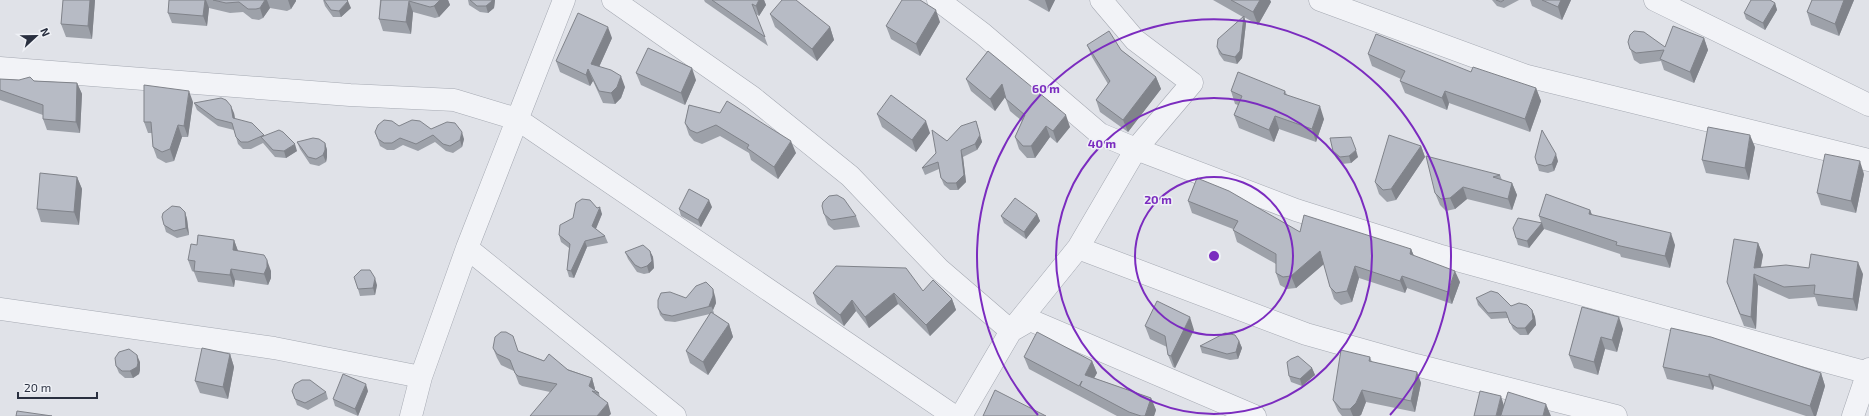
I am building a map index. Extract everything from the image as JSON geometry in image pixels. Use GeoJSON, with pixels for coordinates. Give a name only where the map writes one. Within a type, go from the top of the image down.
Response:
{"type":"FeatureCollection","features":[{"type":"Feature","properties":{"kind":"street"},"geometry":{"type":"LineString","coordinates":[[411,416],[421,377],[467,248],[564,0]]}},
{"type":"Feature","properties":{"kind":"street"},"geometry":{"type":"LineString","coordinates":[[613,0],[752,97],[850,176],[939,269],[1011,331]]}},
{"type":"Feature","properties":{"kind":"street"},"geometry":{"type":"LineString","coordinates":[[938,0],[983,34],[1100,134],[1296,210],[1438,255],[1867,380],[1853,416]]}},
{"type":"Feature","properties":{"kind":"street"},"geometry":{"type":"LineString","coordinates":[[961,416],[1011,331],[1078,248],[1136,149],[1192,83],[1135,40],[1101,0]]}},
{"type":"Feature","properties":{"kind":"street"},"geometry":{"type":"LineString","coordinates":[[1320,0],[1527,76],[1869,160]]}},
{"type":"Feature","properties":{"kind":"street"},"geometry":{"type":"LineString","coordinates":[[1654,0],[1869,105]]}},
{"type":"Feature","properties":{"kind":"street"},"geometry":{"type":"LineString","coordinates":[[0,68],[350,95],[454,100],[518,119],[954,416]]}},
{"type":"Feature","properties":{"kind":"street"},"geometry":{"type":"LineString","coordinates":[[467,248],[675,416]]}},
{"type":"Feature","properties":{"kind":"street"},"geometry":{"type":"LineString","coordinates":[[1078,248],[1306,334],[1416,365],[1616,416]]}},
{"type":"Feature","properties":{"kind":"street"},"geometry":{"type":"LineString","coordinates":[[0,309],[274,348],[421,377]]}},
{"type":"Feature","properties":{"kind":"street"},"geometry":{"type":"LineString","coordinates":[[1011,331],[1030,320],[1254,416]]}},
{"type":"Feature","properties":{"kind":"building"},"geometry":{"type":"Polygon","coordinates":[[[63,0],[90,0],[88,26],[61,24],[63,0]]]}},
{"type":"Feature","properties":{"kind":"building"},"geometry":{"type":"Polygon","coordinates":[[[169,0],[205,0],[203,16],[168,13],[169,0]]]}},
{"type":"Feature","properties":{"kind":"building"},"geometry":{"type":"Polygon","coordinates":[[[213,0],[265,0],[260,8],[248,9],[239,2],[226,3],[213,0]]]}},
{"type":"Feature","properties":{"kind":"building"},"geometry":{"type":"Polygon","coordinates":[[[324,0],[348,1],[339,11],[331,10],[324,0]]]}},
{"type":"Feature","properties":{"kind":"building"},"geometry":{"type":"Polygon","coordinates":[[[381,0],[440,0],[434,6],[430,7],[409,1],[406,22],[379,19],[381,0]]]}},
{"type":"Feature","properties":{"kind":"building"},"geometry":{"type":"Polygon","coordinates":[[[470,0],[492,1],[486,6],[477,6],[470,0]]]}},
{"type":"Feature","properties":{"kind":"building"},"geometry":{"type":"Polygon","coordinates":[[[712,0],[759,0],[756,6],[752,4],[765,37],[712,0]]]}},
{"type":"Feature","properties":{"kind":"building"},"geometry":{"type":"Polygon","coordinates":[[[782,0],[796,0],[830,27],[812,49],[770,14],[782,0]]]}},
{"type":"Feature","properties":{"kind":"building"},"geometry":{"type":"Polygon","coordinates":[[[902,0],[920,0],[936,10],[916,44],[886,26],[902,0]]]}},
{"type":"Feature","properties":{"kind":"building"},"geometry":{"type":"Polygon","coordinates":[[[1231,0],[1260,0],[1253,12],[1231,0]]]}},
{"type":"Feature","properties":{"kind":"building"},"geometry":{"type":"Polygon","coordinates":[[[1542,0],[1561,0],[1558,7],[1542,0]]]}},
{"type":"Feature","properties":{"kind":"building"},"geometry":{"type":"Polygon","coordinates":[[[1751,0],[1770,0],[1775,3],[1763,23],[1744,13],[1751,0]]]}},
{"type":"Feature","properties":{"kind":"building"},"geometry":{"type":"Polygon","coordinates":[[[1812,0],[1844,0],[1835,24],[1807,12],[1812,0]]]}},
{"type":"Feature","properties":{"kind":"building"},"geometry":{"type":"Polygon","coordinates":[[[578,13],[608,27],[591,64],[611,70],[621,76],[617,87],[611,93],[599,91],[588,69],[586,75],[556,61],[578,13]]]}},
{"type":"Feature","properties":{"kind":"building"},"geometry":{"type":"Polygon","coordinates":[[[1244,16],[1240,51],[1235,57],[1222,54],[1217,47],[1218,39],[1244,16]]]}},
{"type":"Feature","properties":{"kind":"building"},"geometry":{"type":"Polygon","coordinates":[[[1673,26],[1704,38],[1690,72],[1660,59],[1664,50],[1636,53],[1630,49],[1628,42],[1630,35],[1634,31],[1644,32],[1665,47],[1673,26]]]}},
{"type":"Feature","properties":{"kind":"building"},"geometry":{"type":"Polygon","coordinates":[[[1109,31],[1121,50],[1156,77],[1123,120],[1096,100],[1110,81],[1087,45],[1109,31]]]}},
{"type":"Feature","properties":{"kind":"building"},"geometry":{"type":"Polygon","coordinates":[[[1376,34],[1471,72],[1473,67],[1536,88],[1525,119],[1445,91],[1442,98],[1400,81],[1405,71],[1368,54],[1376,34]]]}},
{"type":"Feature","properties":{"kind":"building"},"geometry":{"type":"Polygon","coordinates":[[[648,48],[692,68],[681,93],[636,73],[648,48]]]}},
{"type":"Feature","properties":{"kind":"building"},"geometry":{"type":"Polygon","coordinates":[[[988,51],[1066,115],[1053,131],[1046,126],[1031,146],[1023,146],[1015,137],[1025,115],[1006,99],[1002,84],[990,99],[966,79],[988,51]]]}},
{"type":"Feature","properties":{"kind":"building"},"geometry":{"type":"Polygon","coordinates":[[[1238,72],[1285,91],[1284,94],[1320,106],[1312,129],[1275,116],[1269,130],[1234,115],[1242,96],[1231,91],[1238,72]]]}},
{"type":"Feature","properties":{"kind":"building"},"geometry":{"type":"Polygon","coordinates":[[[30,77],[34,81],[77,83],[76,122],[43,119],[43,105],[0,90],[0,79],[19,80],[30,77]]]}},
{"type":"Feature","properties":{"kind":"building"},"geometry":{"type":"Polygon","coordinates":[[[144,85],[189,91],[184,126],[178,125],[170,149],[162,152],[153,147],[151,122],[144,122],[144,85]]]}},
{"type":"Feature","properties":{"kind":"building"},"geometry":{"type":"Polygon","coordinates":[[[891,95],[926,121],[912,140],[877,114],[891,95]]]}},
{"type":"Feature","properties":{"kind":"building"},"geometry":{"type":"Polygon","coordinates":[[[221,98],[226,100],[231,106],[233,118],[252,123],[264,135],[248,142],[241,142],[236,137],[232,123],[216,119],[194,103],[221,98]]]}},
{"type":"Feature","properties":{"kind":"building"},"geometry":{"type":"Polygon","coordinates":[[[727,101],[791,141],[774,167],[747,148],[749,145],[716,125],[697,133],[690,130],[685,123],[689,105],[720,113],[727,101]]]}},
{"type":"Feature","properties":{"kind":"building"},"geometry":{"type":"Polygon","coordinates":[[[384,120],[392,121],[399,126],[412,120],[420,121],[431,129],[447,122],[455,123],[462,132],[460,140],[450,146],[443,144],[433,135],[416,144],[400,138],[392,143],[384,143],[378,139],[375,132],[378,125],[384,120]]]}},
{"type":"Feature","properties":{"kind":"building"},"geometry":{"type":"Polygon","coordinates":[[[976,121],[980,135],[975,144],[961,150],[964,175],[956,183],[947,183],[941,178],[938,162],[922,168],[936,153],[932,130],[947,141],[961,126],[976,121]]]}},
{"type":"Feature","properties":{"kind":"building"},"geometry":{"type":"Polygon","coordinates":[[[1708,127],[1750,135],[1745,168],[1702,160],[1708,127]]]}},
{"type":"Feature","properties":{"kind":"building"},"geometry":{"type":"Polygon","coordinates":[[[279,130],[295,144],[284,151],[273,150],[261,137],[279,130]]]}},
{"type":"Feature","properties":{"kind":"building"},"geometry":{"type":"Polygon","coordinates":[[[1542,130],[1556,154],[1552,164],[1545,166],[1537,164],[1535,157],[1542,130]]]}},
{"type":"Feature","properties":{"kind":"building"},"geometry":{"type":"Polygon","coordinates":[[[1389,135],[1421,146],[1391,189],[1383,190],[1375,182],[1389,135]]]}},
{"type":"Feature","properties":{"kind":"building"},"geometry":{"type":"Polygon","coordinates":[[[1351,137],[1356,150],[1349,156],[1340,157],[1333,151],[1330,138],[1351,137]]]}},
{"type":"Feature","properties":{"kind":"building"},"geometry":{"type":"Polygon","coordinates":[[[313,138],[319,139],[325,143],[323,155],[316,159],[308,157],[297,142],[313,138]]]}},
{"type":"Feature","properties":{"kind":"building"},"geometry":{"type":"Polygon","coordinates":[[[1825,154],[1860,161],[1851,201],[1817,193],[1825,154]]]}},
{"type":"Feature","properties":{"kind":"building"},"geometry":{"type":"Polygon","coordinates":[[[1426,156],[1500,175],[1493,177],[1512,183],[1508,199],[1463,187],[1450,198],[1441,199],[1435,193],[1426,156]]]}},
{"type":"Feature","properties":{"kind":"building"},"geometry":{"type":"Polygon","coordinates":[[[40,173],[77,177],[74,212],[37,209],[40,173]]]}},
{"type":"Feature","properties":{"kind":"building"},"geometry":{"type":"Polygon","coordinates":[[[1197,178],[1229,191],[1300,232],[1304,215],[1411,249],[1410,254],[1455,271],[1448,292],[1402,276],[1400,281],[1355,266],[1347,291],[1336,293],[1330,287],[1320,251],[1291,276],[1283,277],[1276,273],[1276,254],[1233,230],[1238,221],[1188,201],[1197,178]]]}},
{"type":"Feature","properties":{"kind":"building"},"geometry":{"type":"Polygon","coordinates":[[[689,189],[709,200],[698,220],[679,209],[689,189]]]}},
{"type":"Feature","properties":{"kind":"building"},"geometry":{"type":"Polygon","coordinates":[[[1546,194],[1590,210],[1589,214],[1671,233],[1665,256],[1616,245],[1617,242],[1539,216],[1546,194]]]}},
{"type":"Feature","properties":{"kind":"building"},"geometry":{"type":"Polygon","coordinates":[[[837,195],[844,199],[856,216],[831,220],[824,214],[822,206],[823,202],[829,196],[837,195]]]}},
{"type":"Feature","properties":{"kind":"building"},"geometry":{"type":"Polygon","coordinates":[[[1015,198],[1037,214],[1024,232],[1001,216],[1015,198]]]}},
{"type":"Feature","properties":{"kind":"building"},"geometry":{"type":"Polygon","coordinates":[[[582,199],[590,200],[597,208],[600,207],[592,226],[605,236],[585,241],[571,271],[567,270],[570,244],[559,235],[560,225],[573,218],[576,203],[582,199]]]}},
{"type":"Feature","properties":{"kind":"building"},"geometry":{"type":"Polygon","coordinates":[[[172,206],[180,207],[185,212],[186,228],[174,231],[164,225],[162,217],[163,213],[172,206]]]}},
{"type":"Feature","properties":{"kind":"building"},"geometry":{"type":"Polygon","coordinates":[[[1518,218],[1542,223],[1527,241],[1516,238],[1513,228],[1518,218]]]}},
{"type":"Feature","properties":{"kind":"building"},"geometry":{"type":"Polygon","coordinates":[[[198,235],[234,240],[233,250],[264,255],[267,260],[267,267],[264,274],[231,269],[230,275],[194,271],[195,261],[188,260],[191,244],[197,245],[198,235]]]}},
{"type":"Feature","properties":{"kind":"building"},"geometry":{"type":"Polygon","coordinates":[[[1734,239],[1758,243],[1754,268],[1786,265],[1809,268],[1811,254],[1858,262],[1853,299],[1814,294],[1815,285],[1784,287],[1754,274],[1751,317],[1740,314],[1727,282],[1734,239]]]}},
{"type":"Feature","properties":{"kind":"building"},"geometry":{"type":"Polygon","coordinates":[[[643,245],[650,251],[652,261],[647,266],[641,268],[635,265],[625,252],[643,245]]]}},
{"type":"Feature","properties":{"kind":"building"},"geometry":{"type":"Polygon","coordinates":[[[836,266],[906,268],[923,291],[933,280],[952,299],[926,325],[894,293],[865,317],[852,300],[840,315],[813,293],[836,266]]]}},
{"type":"Feature","properties":{"kind":"building"},"geometry":{"type":"Polygon","coordinates":[[[361,270],[370,270],[375,278],[373,288],[358,289],[354,277],[361,270]]]}},
{"type":"Feature","properties":{"kind":"building"},"geometry":{"type":"Polygon","coordinates":[[[706,282],[713,289],[713,296],[709,306],[711,306],[672,316],[662,314],[658,308],[658,300],[661,293],[670,292],[686,298],[696,286],[706,282]]]}},
{"type":"Feature","properties":{"kind":"building"},"geometry":{"type":"Polygon","coordinates":[[[1491,291],[1498,293],[1511,306],[1519,303],[1527,305],[1532,310],[1533,319],[1525,328],[1517,328],[1510,323],[1506,312],[1488,313],[1476,298],[1491,291]]]}},
{"type":"Feature","properties":{"kind":"building"},"geometry":{"type":"Polygon","coordinates":[[[1157,301],[1190,317],[1171,356],[1168,355],[1165,336],[1145,326],[1157,301]]]}},
{"type":"Feature","properties":{"kind":"building"},"geometry":{"type":"Polygon","coordinates":[[[1582,307],[1619,317],[1612,340],[1601,337],[1594,362],[1569,355],[1582,307]]]}},
{"type":"Feature","properties":{"kind":"building"},"geometry":{"type":"Polygon","coordinates":[[[711,312],[729,324],[703,362],[686,351],[711,312]]]}},
{"type":"Feature","properties":{"kind":"building"},"geometry":{"type":"Polygon","coordinates":[[[1671,328],[1711,337],[1821,373],[1810,406],[1709,374],[1709,377],[1663,367],[1671,328]]]}},
{"type":"Feature","properties":{"kind":"building"},"geometry":{"type":"Polygon","coordinates":[[[501,332],[506,332],[513,336],[518,351],[544,361],[549,354],[568,370],[592,378],[589,386],[599,393],[592,391],[608,403],[597,416],[530,416],[557,384],[518,376],[515,373],[510,360],[497,354],[493,348],[495,337],[501,332]]]}},
{"type":"Feature","properties":{"kind":"building"},"geometry":{"type":"Polygon","coordinates":[[[1037,332],[1092,361],[1085,375],[1151,398],[1145,416],[1129,412],[1080,386],[1082,381],[1079,386],[1024,357],[1037,332]]]}},
{"type":"Feature","properties":{"kind":"building"},"geometry":{"type":"Polygon","coordinates":[[[1225,333],[1235,335],[1239,341],[1236,352],[1227,354],[1200,346],[1225,333]]]}},
{"type":"Feature","properties":{"kind":"building"},"geometry":{"type":"Polygon","coordinates":[[[202,348],[230,354],[223,387],[195,381],[202,348]]]}},
{"type":"Feature","properties":{"kind":"building"},"geometry":{"type":"Polygon","coordinates":[[[129,349],[137,355],[137,367],[130,371],[122,371],[116,366],[115,358],[119,352],[129,349]]]}},
{"type":"Feature","properties":{"kind":"building"},"geometry":{"type":"Polygon","coordinates":[[[1341,350],[1370,357],[1369,361],[1417,372],[1411,401],[1362,390],[1356,403],[1350,409],[1341,409],[1333,400],[1341,350]]]}},
{"type":"Feature","properties":{"kind":"building"},"geometry":{"type":"Polygon","coordinates":[[[1298,356],[1312,368],[1300,379],[1289,376],[1287,362],[1298,356]]]}},
{"type":"Feature","properties":{"kind":"building"},"geometry":{"type":"Polygon","coordinates":[[[343,374],[366,384],[355,409],[333,399],[343,374]]]}},
{"type":"Feature","properties":{"kind":"building"},"geometry":{"type":"Polygon","coordinates":[[[302,380],[310,380],[326,392],[305,403],[295,399],[292,391],[295,384],[302,380]]]}},
{"type":"Feature","properties":{"kind":"building"},"geometry":{"type":"Polygon","coordinates":[[[995,390],[1046,416],[983,416],[995,390]]]}},
{"type":"Feature","properties":{"kind":"building"},"geometry":{"type":"Polygon","coordinates":[[[1480,391],[1501,396],[1496,416],[1474,416],[1480,391]]]}},
{"type":"Feature","properties":{"kind":"building"},"geometry":{"type":"Polygon","coordinates":[[[1508,392],[1546,404],[1543,416],[1501,415],[1508,392]]]}},
{"type":"Feature","properties":{"kind":"building"},"geometry":{"type":"Polygon","coordinates":[[[17,411],[52,416],[16,416],[17,411]]]}}]}
